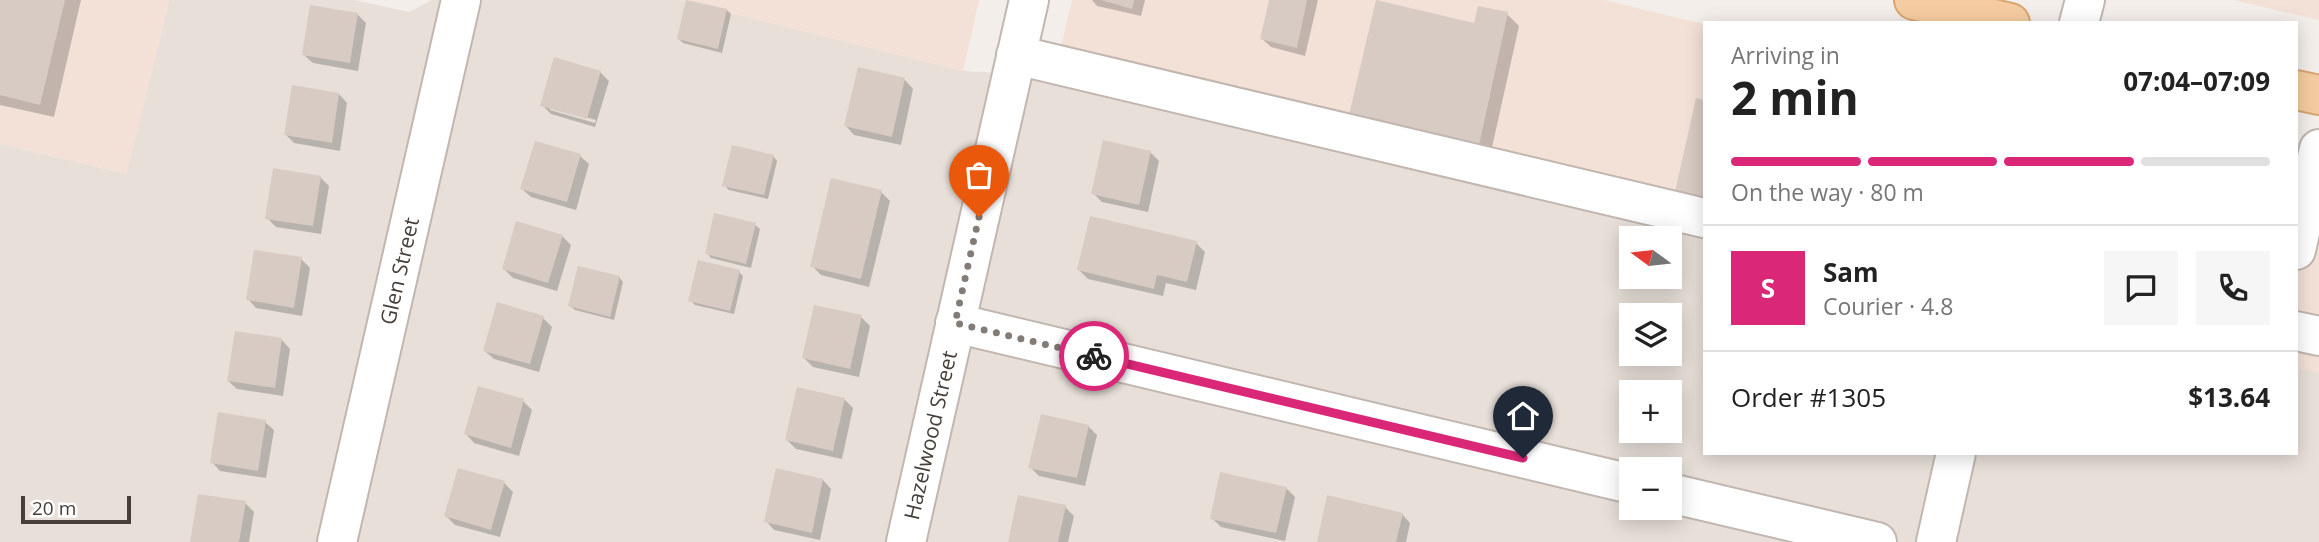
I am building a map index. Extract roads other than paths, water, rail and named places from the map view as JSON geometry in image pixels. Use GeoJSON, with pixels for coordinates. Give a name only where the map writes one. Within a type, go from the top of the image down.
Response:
{"type":"FeatureCollection","features":[{"type":"Feature","properties":{"kind":"main road"},"geometry":{"type":"LineString","coordinates":[[1914,0],[2002,21]]}},
{"type":"Feature","properties":{"kind":"main road"},"geometry":{"type":"LineString","coordinates":[[2298,90],[2319,95]]}},
{"type":"Feature","properties":{"kind":"street","name":"Glen Street"},"geometry":{"type":"LineString","coordinates":[[337,542],[461,0]]}},
{"type":"Feature","properties":{"kind":"street","name":"Hazelwood Street"},"geometry":{"type":"LineString","coordinates":[[906,542],[1028,0]]}},
{"type":"Feature","properties":{"kind":"street"},"geometry":{"type":"LineString","coordinates":[[2080,21],[2085,0]]}},
{"type":"Feature","properties":{"kind":"street"},"geometry":{"type":"LineString","coordinates":[[1016,55],[1703,219]]}},
{"type":"Feature","properties":{"kind":"street"},"geometry":{"type":"LineString","coordinates":[[2298,241],[2319,149]]}},
{"type":"Feature","properties":{"kind":"street"},"geometry":{"type":"LineString","coordinates":[[955,323],[1619,481]]}},
{"type":"Feature","properties":{"kind":"street"},"geometry":{"type":"LineString","coordinates":[[2298,331],[2319,336]]}},
{"type":"Feature","properties":{"kind":"street"},"geometry":{"type":"LineString","coordinates":[[1936,542],[1956,455]]}},
{"type":"Feature","properties":{"kind":"street"},"geometry":{"type":"LineString","coordinates":[[1682,496],[1877,542]]}}]}
